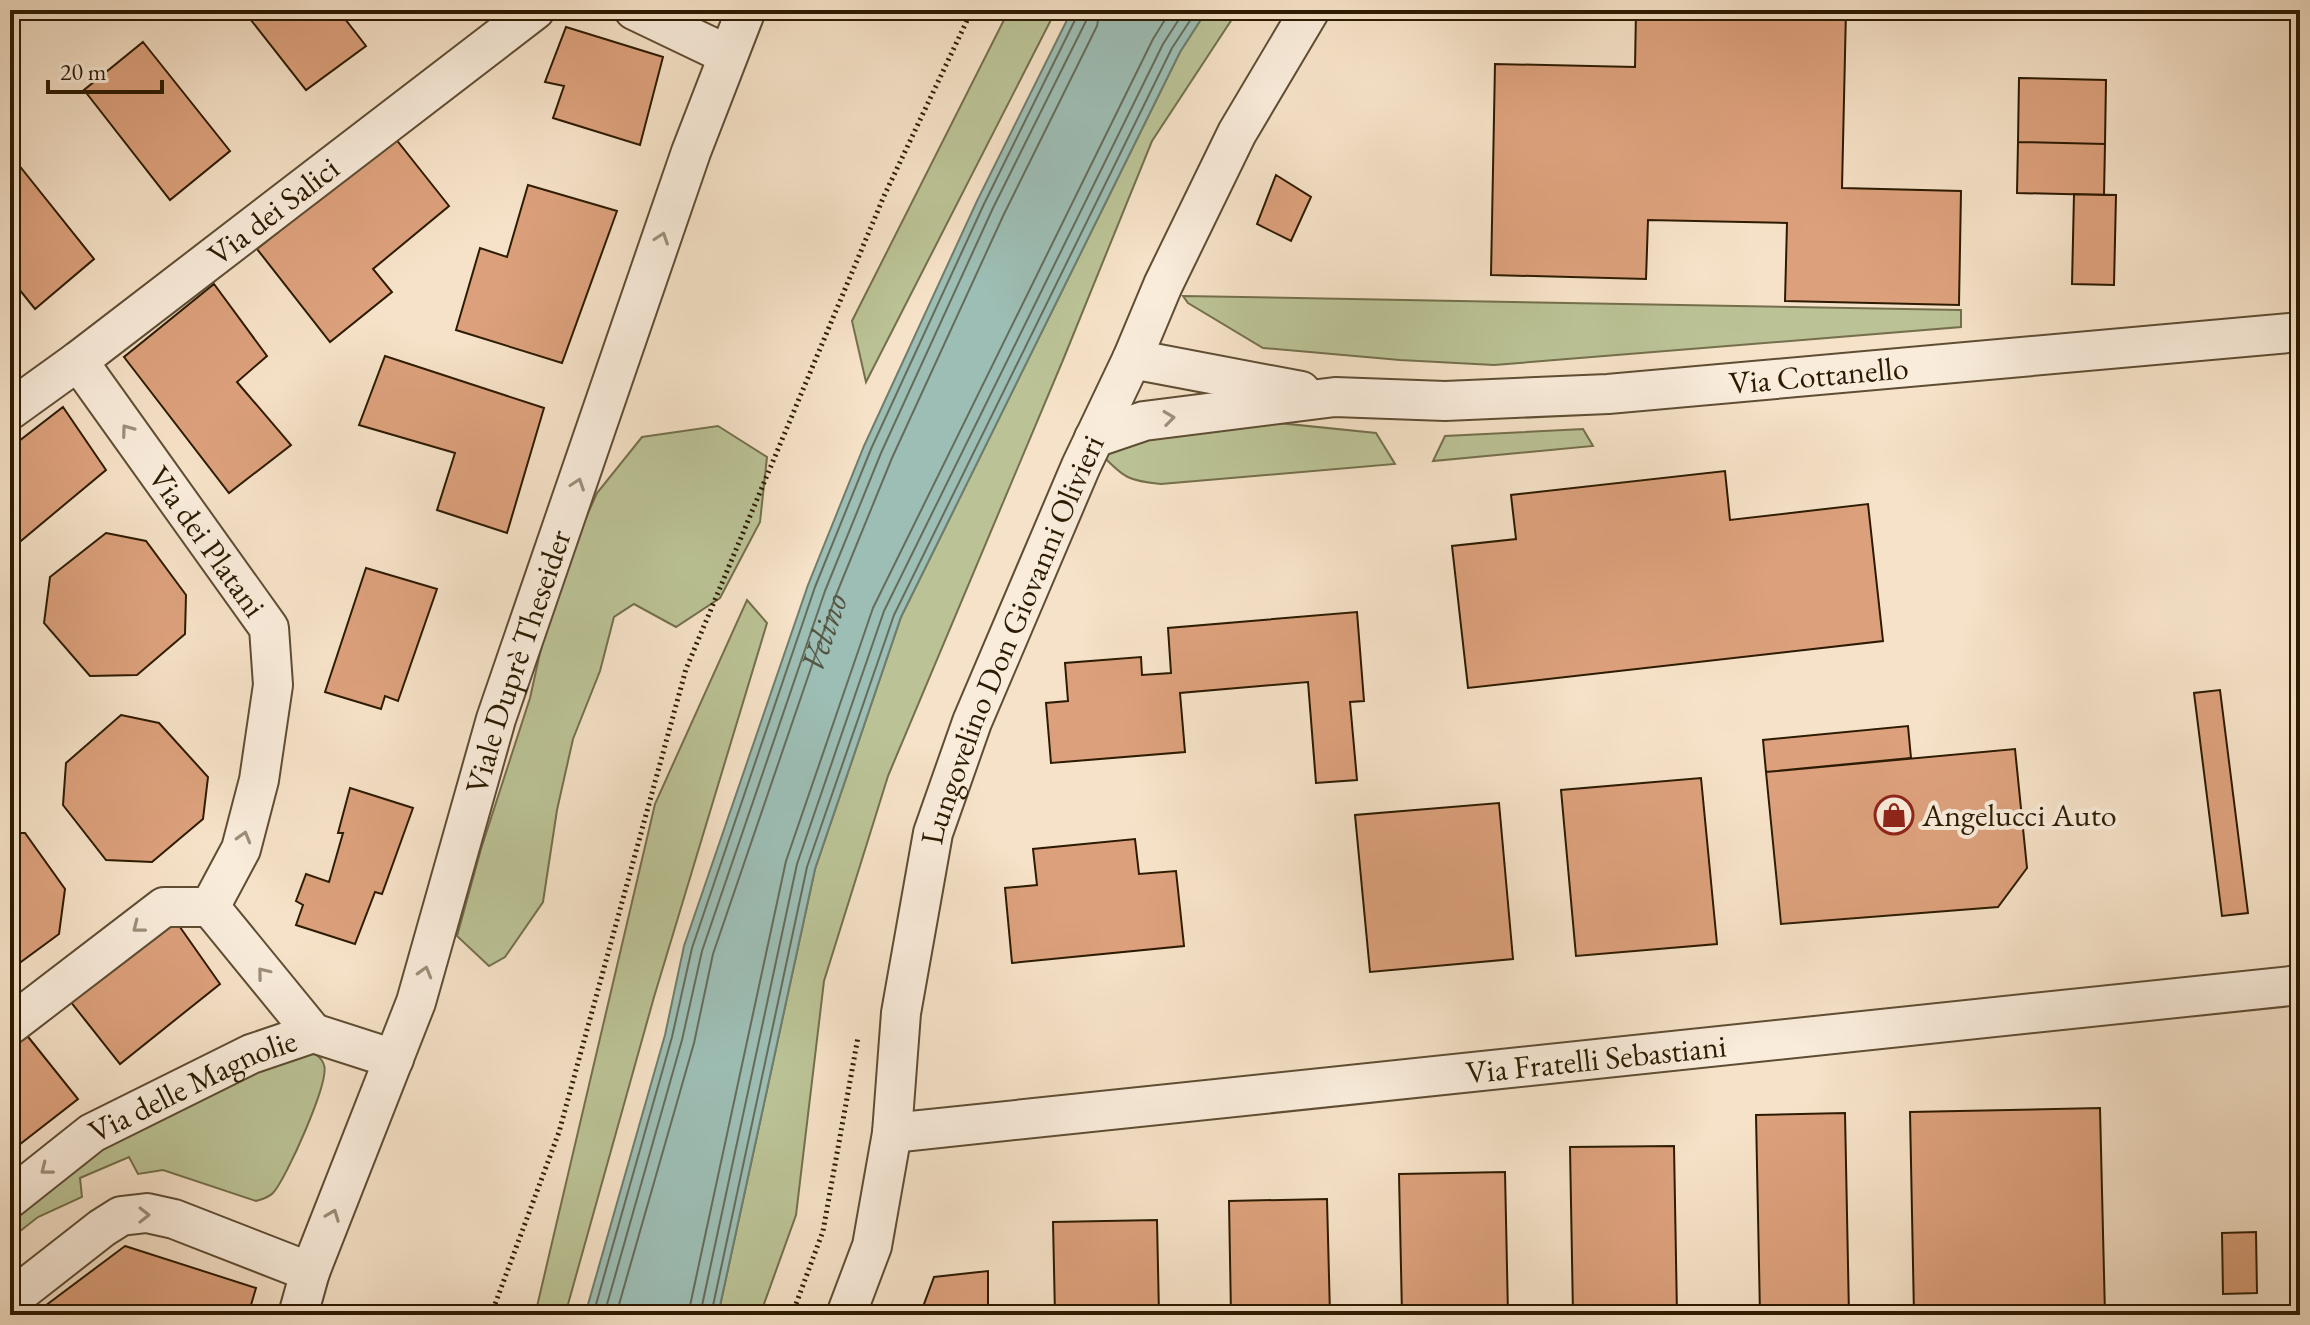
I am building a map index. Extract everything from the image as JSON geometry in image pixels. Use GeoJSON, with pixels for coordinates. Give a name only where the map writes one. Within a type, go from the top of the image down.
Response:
{"type":"FeatureCollection","features":[{"type":"Feature","properties":{"kind":"street","name":"Via dei Salici"},"geometry":{"type":"LineString","coordinates":[[10,410],[535,10]]}},
{"type":"Feature","properties":{"kind":"street"},"geometry":{"type":"LineString","coordinates":[[634,10],[728,55]]}},
{"type":"Feature","properties":{"kind":"street","name":"Viale Duprè Theseider"},"geometry":{"type":"LineString","coordinates":[[298,1315],[310,1272],[416,1002],[496,719],[691,152],[746,10]]}},
{"type":"Feature","properties":{"kind":"street","name":"Lungovelino Don Giovanni Olivieri"},"geometry":{"type":"LineString","coordinates":[[846,1315],[872,1246],[892,1133],[901,1013],[933,833],[972,722],[1163,285],[1237,133],[1310,10]]}},
{"type":"Feature","properties":{"kind":"street","name":"Via Cottanello"},"geometry":{"type":"LineString","coordinates":[[1132,359],[1335,397],[1445,401],[1608,394],[2300,332]]}},
{"type":"Feature","properties":{"kind":"street","name":"Via dei Platani"},"geometry":{"type":"LineString","coordinates":[[78,361],[269,628],[273,685],[259,780],[241,849],[210,907]]}},
{"type":"Feature","properties":{"kind":"street","name":"Via Cottanello"},"geometry":{"type":"LineString","coordinates":[[1094,438],[1144,421],[1335,397]]}},
{"type":"Feature","properties":{"kind":"street"},"geometry":{"type":"LineString","coordinates":[[10,1025],[164,907],[210,907],[313,1033]]}},
{"type":"Feature","properties":{"kind":"street","name":"Via Fratelli Sebastiani"},"geometry":{"type":"LineString","coordinates":[[892,1133],[2300,985]]}},
{"type":"Feature","properties":{"kind":"street","name":"Via delle Magnolie"},"geometry":{"type":"LineString","coordinates":[[10,1198],[92,1133],[251,1054],[313,1033],[394,1059]]}},
{"type":"Feature","properties":{"kind":"street"},"geometry":{"type":"LineString","coordinates":[[10,1300],[102,1228],[121,1216],[147,1213],[174,1219],[310,1272]]}},
{"type":"Feature","properties":{"kind":"path"},"geometry":{"type":"LineString","coordinates":[[491,1315],[559,1132],[686,669],[884,196],[972,10]]}},
{"type":"Feature","properties":{"kind":"green space"},"geometry":{"type":"Polygon","coordinates":[[[1009,10],[1056,10],[866,382],[852,321],[1009,10]]]}},
{"type":"Feature","properties":{"kind":"green space"},"geometry":{"type":"Polygon","coordinates":[[[1207,10],[1238,10],[1152,141],[888,776],[824,981],[796,1215],[760,1315],[718,1315],[815,869],[901,617],[1180,52],[1207,10]]]}},
{"type":"Feature","properties":{"kind":"green space"},"geometry":{"type":"Polygon","coordinates":[[[1183,296],[1961,310],[1961,327],[1494,365],[1263,348],[1188,303],[1183,296]]]}},
{"type":"Feature","properties":{"kind":"green space"},"geometry":{"type":"Polygon","coordinates":[[[1259,421],[1376,433],[1395,464],[1161,484],[1128,477],[1102,455],[1105,450],[1216,424],[1259,421]]]}},
{"type":"Feature","properties":{"kind":"green space"},"geometry":{"type":"Polygon","coordinates":[[[718,426],[767,457],[760,522],[720,598],[676,627],[634,604],[614,617],[600,671],[573,739],[557,810],[543,902],[505,957],[489,966],[457,936],[481,849],[530,698],[546,626],[564,566],[597,493],[642,437],[718,426]]]}},
{"type":"Feature","properties":{"kind":"green space"},"geometry":{"type":"Polygon","coordinates":[[[1583,429],[1593,446],[1433,461],[1445,436],[1583,429]]]}},
{"type":"Feature","properties":{"kind":"green space"},"geometry":{"type":"Polygon","coordinates":[[[747,600],[767,623],[654,997],[565,1315],[535,1315],[655,804],[747,600]]]}},
{"type":"Feature","properties":{"kind":"green space"},"geometry":{"type":"Polygon","coordinates":[[[306,1050],[319,1057],[324,1065],[324,1075],[296,1151],[279,1184],[269,1196],[256,1201],[163,1170],[138,1174],[129,1157],[80,1178],[82,1197],[38,1217],[10,1239],[10,1210],[93,1144],[306,1050]]]}},
{"type":"Feature","properties":{"kind":"water","name":"Velino"},"geometry":{"type":"Polygon","coordinates":[[[1072,10],[1207,10],[1180,52],[901,617],[815,869],[718,1315],[585,1315],[665,1035],[684,946],[808,585],[864,446],[977,201],[1072,10]]]}},
{"type":"Feature","properties":{"kind":"building"},"geometry":{"type":"Polygon","coordinates":[[[243,10],[338,10],[366,46],[306,90],[243,10]]]}},
{"type":"Feature","properties":{"kind":"building"},"geometry":{"type":"Polygon","coordinates":[[[1636,10],[1846,10],[1842,188],[1961,191],[1959,305],[1785,301],[1787,223],[1648,220],[1646,279],[1491,275],[1495,64],[1635,67],[1636,10]]]}},
{"type":"Feature","properties":{"kind":"building"},"geometry":{"type":"Polygon","coordinates":[[[566,27],[663,57],[640,145],[553,118],[564,86],[545,82],[566,27]]]}},
{"type":"Feature","properties":{"kind":"building"},"geometry":{"type":"Polygon","coordinates":[[[143,42],[230,151],[170,200],[84,90],[143,42]]]}},
{"type":"Feature","properties":{"kind":"building"},"geometry":{"type":"Polygon","coordinates":[[[2019,78],[2106,80],[2105,144],[2018,142],[2019,78]]]}},
{"type":"Feature","properties":{"kind":"building"},"geometry":{"type":"Polygon","coordinates":[[[395,138],[449,206],[373,269],[392,292],[330,342],[257,249],[395,138]]]}},
{"type":"Feature","properties":{"kind":"building"},"geometry":{"type":"Polygon","coordinates":[[[2018,142],[2105,144],[2104,195],[2017,193],[2018,142]]]}},
{"type":"Feature","properties":{"kind":"building"},"geometry":{"type":"Polygon","coordinates":[[[10,154],[94,259],[35,309],[10,278],[10,154]]]}},
{"type":"Feature","properties":{"kind":"building"},"geometry":{"type":"Polygon","coordinates":[[[1276,175],[1311,197],[1291,241],[1257,224],[1276,175]]]}},
{"type":"Feature","properties":{"kind":"building"},"geometry":{"type":"Polygon","coordinates":[[[528,185],[617,211],[562,363],[456,330],[480,248],[507,257],[528,185]]]}},
{"type":"Feature","properties":{"kind":"building"},"geometry":{"type":"Polygon","coordinates":[[[2074,194],[2116,195],[2114,285],[2072,284],[2074,194]]]}},
{"type":"Feature","properties":{"kind":"building"},"geometry":{"type":"Polygon","coordinates":[[[214,284],[267,356],[237,382],[291,445],[229,493],[124,357],[214,284]]]}},
{"type":"Feature","properties":{"kind":"building"},"geometry":{"type":"Polygon","coordinates":[[[385,356],[544,408],[507,533],[437,510],[455,453],[359,425],[385,356]]]}},
{"type":"Feature","properties":{"kind":"building"},"geometry":{"type":"Polygon","coordinates":[[[63,407],[106,470],[10,550],[10,448],[63,407]]]}},
{"type":"Feature","properties":{"kind":"building"},"geometry":{"type":"Polygon","coordinates":[[[1725,471],[1730,520],[1868,504],[1883,641],[1468,688],[1452,546],[1516,539],[1511,495],[1725,471]]]}},
{"type":"Feature","properties":{"kind":"building"},"geometry":{"type":"Polygon","coordinates":[[[106,533],[146,541],[186,595],[185,634],[137,675],[90,676],[44,623],[50,577],[106,533]]]}},
{"type":"Feature","properties":{"kind":"building"},"geometry":{"type":"Polygon","coordinates":[[[366,568],[437,589],[398,701],[385,696],[381,709],[325,692],[366,568]]]}},
{"type":"Feature","properties":{"kind":"building"},"geometry":{"type":"Polygon","coordinates":[[[1357,612],[1364,701],[1350,702],[1357,780],[1316,783],[1308,682],[1180,693],[1185,752],[1051,763],[1046,703],[1068,701],[1065,663],[1141,657],[1142,675],[1171,673],[1168,628],[1357,612]]]}},
{"type":"Feature","properties":{"kind":"building"},"geometry":{"type":"Polygon","coordinates":[[[2220,690],[2248,913],[2222,916],[2194,693],[2220,690]]]}},
{"type":"Feature","properties":{"kind":"building"},"geometry":{"type":"Polygon","coordinates":[[[121,715],[159,723],[208,777],[203,819],[152,862],[106,860],[63,805],[66,763],[121,715]]]}},
{"type":"Feature","properties":{"kind":"building"},"geometry":{"type":"Polygon","coordinates":[[[1908,726],[1911,758],[1766,772],[1763,740],[1908,726]]]}},
{"type":"Feature","properties":{"kind":"building"},"geometry":{"type":"Polygon","coordinates":[[[2015,749],[2027,868],[1998,907],[1781,924],[1766,772],[2015,749]]]}},
{"type":"Feature","properties":{"kind":"building"},"geometry":{"type":"Polygon","coordinates":[[[1701,778],[1717,944],[1576,956],[1561,790],[1701,778]]]}},
{"type":"Feature","properties":{"kind":"building"},"geometry":{"type":"Polygon","coordinates":[[[350,788],[413,808],[382,894],[375,892],[355,944],[296,925],[303,905],[296,901],[306,874],[329,882],[343,833],[338,833],[350,788]]]}},
{"type":"Feature","properties":{"kind":"building"},"geometry":{"type":"Polygon","coordinates":[[[1499,803],[1513,959],[1370,972],[1355,815],[1499,803]]]}},
{"type":"Feature","properties":{"kind":"building"},"geometry":{"type":"Polygon","coordinates":[[[10,833],[25,833],[65,889],[59,934],[10,970],[10,833]]]}},
{"type":"Feature","properties":{"kind":"building"},"geometry":{"type":"Polygon","coordinates":[[[1135,839],[1139,874],[1176,871],[1184,946],[1012,963],[1005,888],[1037,885],[1033,849],[1135,839]]]}},
{"type":"Feature","properties":{"kind":"building"},"geometry":{"type":"Polygon","coordinates":[[[175,920],[220,984],[120,1064],[70,1001],[175,920]]]}},
{"type":"Feature","properties":{"kind":"building"},"geometry":{"type":"Polygon","coordinates":[[[25,1033],[78,1099],[10,1152],[10,1045],[25,1033]]]}},
{"type":"Feature","properties":{"kind":"building"},"geometry":{"type":"Polygon","coordinates":[[[2100,1108],[2105,1315],[1914,1315],[1910,1112],[2100,1108]]]}},
{"type":"Feature","properties":{"kind":"building"},"geometry":{"type":"Polygon","coordinates":[[[1845,1113],[1849,1315],[1760,1315],[1756,1115],[1845,1113]]]}},
{"type":"Feature","properties":{"kind":"building"},"geometry":{"type":"Polygon","coordinates":[[[1674,1146],[1677,1315],[1573,1315],[1570,1147],[1674,1146]]]}},
{"type":"Feature","properties":{"kind":"building"},"geometry":{"type":"Polygon","coordinates":[[[1505,1172],[1508,1315],[1402,1315],[1399,1174],[1505,1172]]]}},
{"type":"Feature","properties":{"kind":"building"},"geometry":{"type":"Polygon","coordinates":[[[1327,1199],[1330,1315],[1231,1315],[1229,1201],[1327,1199]]]}},
{"type":"Feature","properties":{"kind":"building"},"geometry":{"type":"Polygon","coordinates":[[[1157,1220],[1159,1315],[1055,1315],[1053,1222],[1157,1220]]]}},
{"type":"Feature","properties":{"kind":"building"},"geometry":{"type":"Polygon","coordinates":[[[2256,1232],[2257,1293],[2223,1294],[2222,1233],[2256,1232]]]}},
{"type":"Feature","properties":{"kind":"building"},"geometry":{"type":"Polygon","coordinates":[[[125,1246],[256,1288],[248,1315],[45,1315],[41,1309],[125,1246]]]}},
{"type":"Feature","properties":{"kind":"building"},"geometry":{"type":"Polygon","coordinates":[[[988,1271],[988,1315],[920,1315],[934,1277],[988,1271]]]}},
{"type":"Feature","properties":{"kind":"place","name":"Angelucci Auto"},"geometry":{"type":"Point","coordinates":[1894,815]}}]}
